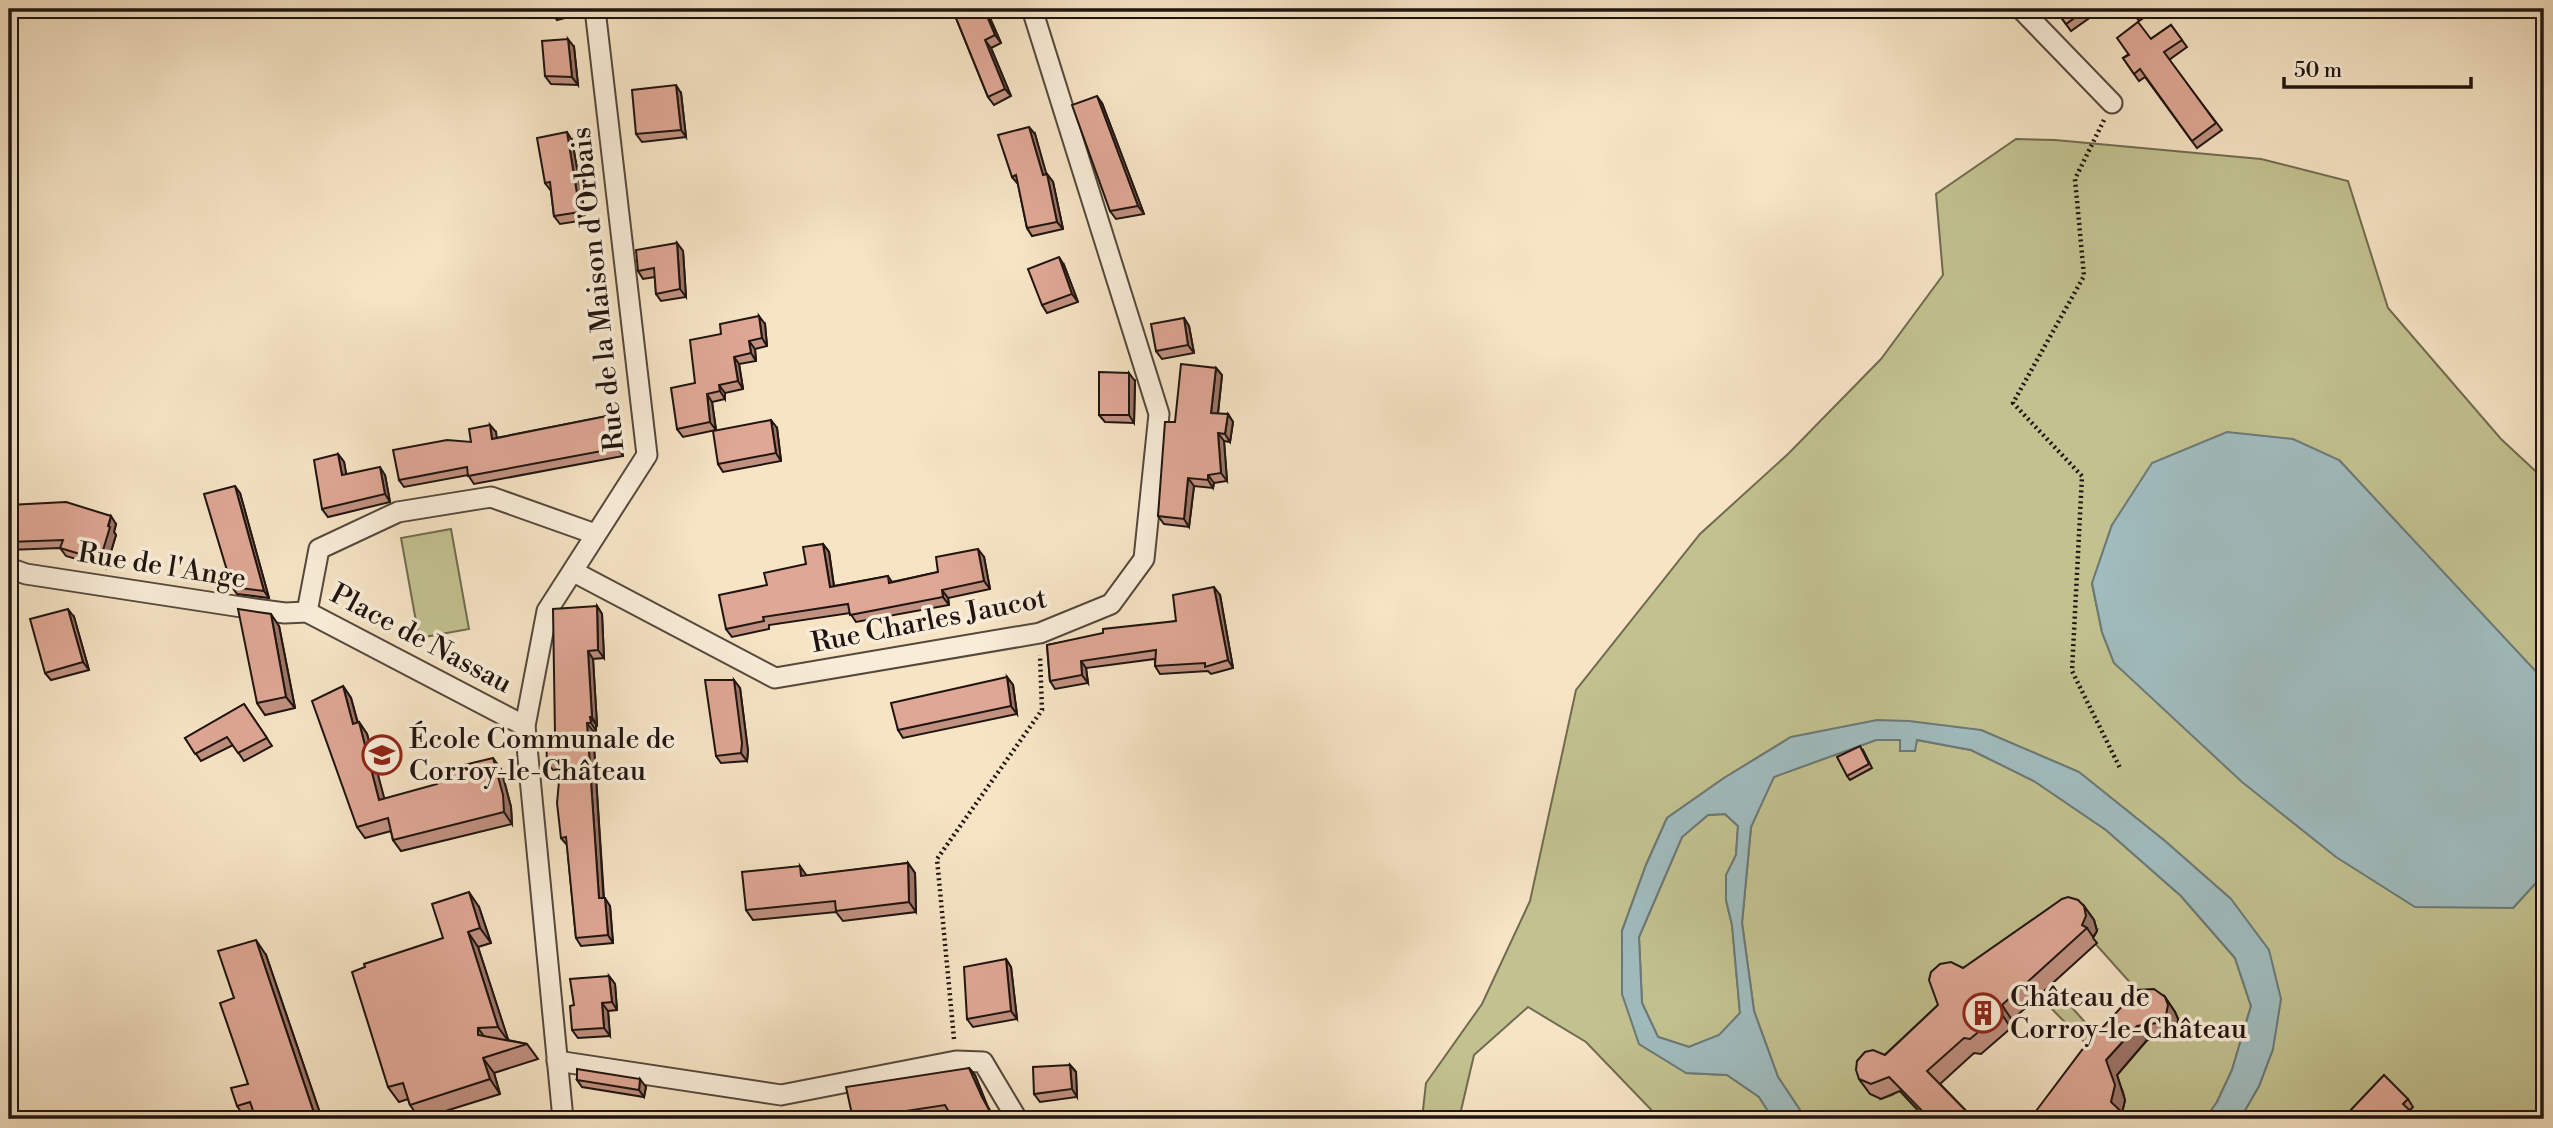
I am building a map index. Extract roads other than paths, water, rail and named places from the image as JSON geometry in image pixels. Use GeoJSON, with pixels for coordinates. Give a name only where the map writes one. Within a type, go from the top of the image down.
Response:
{"type":"FeatureCollection","features":[{"type":"Feature","properties":{"kind":"street","name":"Rue de la Maison d'Orbais"},"geometry":{"type":"LineString","coordinates":[[563,1119],[525,726],[547,611],[647,455],[596,9]]}},
{"type":"Feature","properties":{"kind":"street","name":"Rue Charles Jaucot"},"geometry":{"type":"LineString","coordinates":[[574,572],[775,678],[1040,633],[1111,604],[1144,559],[1159,414],[1032,9]]}},
{"type":"Feature","properties":{"kind":"street"},"geometry":{"type":"LineString","coordinates":[[2021,9],[2112,103]]}},
{"type":"Feature","properties":{"kind":"street","name":"Place de Nassau"},"geometry":{"type":"LineString","coordinates":[[525,726],[307,612],[319,549],[398,512],[491,497],[595,534]]}},
{"type":"Feature","properties":{"kind":"street","name":"Rue de l'Ange"},"geometry":{"type":"LineString","coordinates":[[9,568],[160,596],[285,613],[307,612]]}},
{"type":"Feature","properties":{"kind":"street"},"geometry":{"type":"LineString","coordinates":[[557,1061],[781,1095],[956,1061],[984,1062],[1017,1119]]}},
{"type":"Feature","properties":{"kind":"water"},"geometry":{"type":"Polygon","coordinates":[[[2227,432],[2293,439],[2339,460],[2543,679],[2544,874],[2513,908],[2415,907],[2336,857],[2242,782],[2114,663],[2102,632],[2092,583],[2112,525],[2152,463],[2227,432]]]}},
{"type":"Feature","properties":{"kind":"water"},"geometry":{"type":"Polygon","coordinates":[[[1877,720],[1981,730],[2079,772],[2165,841],[2231,899],[2269,950],[2281,999],[2273,1049],[2259,1086],[2240,1119],[2205,1119],[2217,1102],[2232,1070],[2251,1006],[2235,958],[2181,896],[2106,830],[2034,781],[1971,750],[1917,740],[1915,751],[1900,751],[1900,740],[1876,740],[1774,777],[1751,827],[1742,923],[1754,1011],[1778,1077],[1806,1119],[1773,1119],[1759,1097],[1727,1075],[1686,1073],[1639,1044],[1622,994],[1622,931],[1646,865],[1667,818],[1724,778],[1791,737],[1877,720]],[[1725,814],[1708,815],[1682,837],[1639,937],[1642,1003],[1658,1037],[1689,1047],[1719,1035],[1740,1013],[1732,925],[1726,900],[1726,875],[1736,855],[1738,826],[1725,814]]]}},
{"type":"Feature","properties":{"kind":"place","name":"École Communale de Corroy-le-Château"},"geometry":{"type":"Point","coordinates":[382,755]}},
{"type":"Feature","properties":{"kind":"place","name":"Château de Corroy-le-Château"},"geometry":{"type":"Point","coordinates":[1983,1013]}}]}
